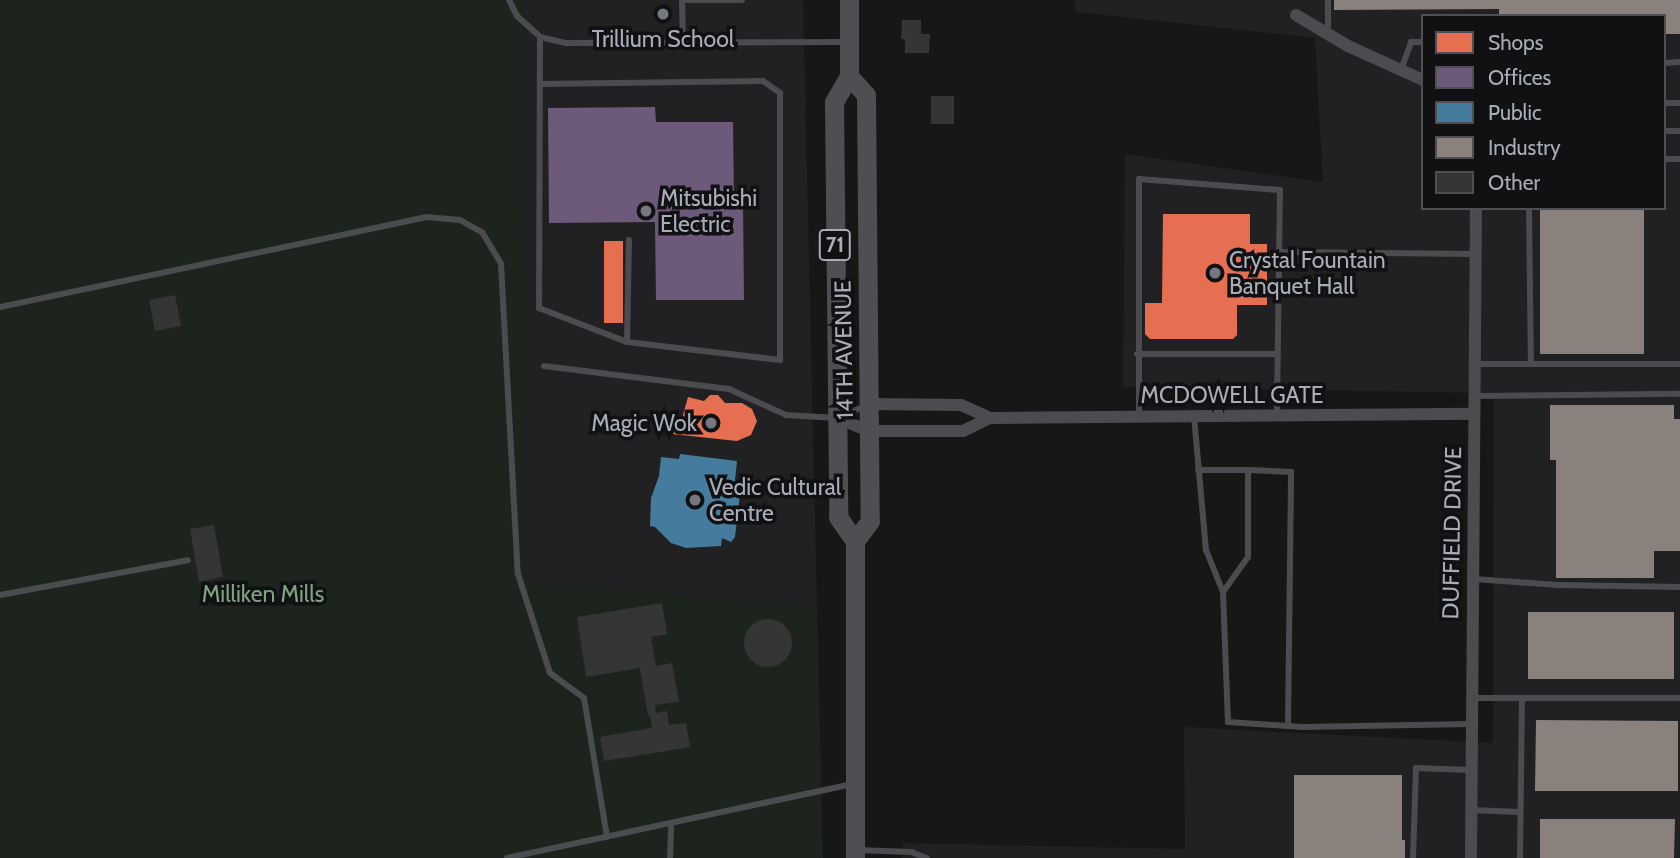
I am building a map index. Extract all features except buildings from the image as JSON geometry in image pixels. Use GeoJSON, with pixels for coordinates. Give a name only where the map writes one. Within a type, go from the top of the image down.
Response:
{"type":"FeatureCollection","features":[{"type":"Feature","properties":{"kind":"main road","name":"14TH AVENUE"},"geometry":{"type":"LineString","coordinates":[[849,0],[849,76],[834,102],[838,517],[855,541],[855,854]]}},
{"type":"Feature","properties":{"kind":"main road","name":"14TH AVENUE"},"geometry":{"type":"LineString","coordinates":[[849,76],[866,95],[870,404],[870,521],[855,541]]}},
{"type":"Feature","properties":{"kind":"street"},"geometry":{"type":"LineString","coordinates":[[1296,15],[1328,35],[1421,79]]}},
{"type":"Feature","properties":{"kind":"street","name":"DUFFIELD DRIVE"},"geometry":{"type":"LineString","coordinates":[[1471,858],[1470,698],[1476,210]]}},
{"type":"Feature","properties":{"kind":"street","name":"MCDOWELL GATE"},"geometry":{"type":"LineString","coordinates":[[870,404],[961,405],[990,418],[1474,414]]}},
{"type":"Feature","properties":{"kind":"street","name":"MCDOWELL GATE"},"geometry":{"type":"LineString","coordinates":[[837,418],[870,431],[963,431],[990,418]]}},
{"type":"Feature","properties":{"kind":"lane"},"geometry":{"type":"LineString","coordinates":[[509,0],[517,16],[540,37],[566,43],[850,42]]}},
{"type":"Feature","properties":{"kind":"lane"},"geometry":{"type":"LineString","coordinates":[[683,43],[682,0],[742,0]]}},
{"type":"Feature","properties":{"kind":"lane"},"geometry":{"type":"LineString","coordinates":[[1328,0],[1328,35]]}},
{"type":"Feature","properties":{"kind":"lane"},"geometry":{"type":"LineString","coordinates":[[540,37],[539,308],[627,342],[780,360],[780,93],[763,81],[540,84]]}},
{"type":"Feature","properties":{"kind":"lane"},"geometry":{"type":"LineString","coordinates":[[1401,70],[1411,42],[1421,41]]}},
{"type":"Feature","properties":{"kind":"lane"},"geometry":{"type":"LineString","coordinates":[[1139,416],[1139,179],[1280,190],[1277,252],[1277,415]]}},
{"type":"Feature","properties":{"kind":"lane"},"geometry":{"type":"LineString","coordinates":[[1530,210],[1531,364]]}},
{"type":"Feature","properties":{"kind":"lane"},"geometry":{"type":"LineString","coordinates":[[0,307],[426,217],[460,220],[482,232],[501,264],[518,574],[550,673],[584,698],[607,836]]}},
{"type":"Feature","properties":{"kind":"lane"},"geometry":{"type":"LineString","coordinates":[[627,342],[629,240]]}},
{"type":"Feature","properties":{"kind":"lane"},"geometry":{"type":"LineString","coordinates":[[1277,252],[1475,254]]}},
{"type":"Feature","properties":{"kind":"lane"},"geometry":{"type":"LineString","coordinates":[[1138,354],[1276,354]]}},
{"type":"Feature","properties":{"kind":"lane"},"geometry":{"type":"LineString","coordinates":[[1475,364],[1680,364]]}},
{"type":"Feature","properties":{"kind":"lane"},"geometry":{"type":"LineString","coordinates":[[544,366],[729,389],[786,415],[837,418],[870,404]]}},
{"type":"Feature","properties":{"kind":"lane"},"geometry":{"type":"LineString","coordinates":[[1474,397],[1680,394]]}},
{"type":"Feature","properties":{"kind":"lane"},"geometry":{"type":"LineString","coordinates":[[1194,416],[1206,550],[1223,592],[1228,722],[1288,726],[1470,724]]}},
{"type":"Feature","properties":{"kind":"lane"},"geometry":{"type":"LineString","coordinates":[[1198,470],[1291,472],[1288,726]]}},
{"type":"Feature","properties":{"kind":"lane"},"geometry":{"type":"LineString","coordinates":[[1223,592],[1248,557],[1248,470]]}},
{"type":"Feature","properties":{"kind":"lane"},"geometry":{"type":"LineString","coordinates":[[0,595],[188,560]]}},
{"type":"Feature","properties":{"kind":"lane"},"geometry":{"type":"LineString","coordinates":[[1472,579],[1558,585],[1680,587]]}},
{"type":"Feature","properties":{"kind":"lane"},"geometry":{"type":"LineString","coordinates":[[1470,698],[1680,698]]}},
{"type":"Feature","properties":{"kind":"lane"},"geometry":{"type":"LineString","coordinates":[[1520,858],[1522,698]]}},
{"type":"Feature","properties":{"kind":"lane"},"geometry":{"type":"LineString","coordinates":[[1413,858],[1416,768],[1471,770]]}},
{"type":"Feature","properties":{"kind":"lane"},"geometry":{"type":"LineString","coordinates":[[507,858],[854,783]]}},
{"type":"Feature","properties":{"kind":"lane"},"geometry":{"type":"LineString","coordinates":[[1471,810],[1520,812]]}},
{"type":"Feature","properties":{"kind":"lane"},"geometry":{"type":"LineString","coordinates":[[670,858],[671,823]]}},
{"type":"Feature","properties":{"kind":"lane"},"geometry":{"type":"LineString","coordinates":[[855,854],[911,852],[927,858]]}},
{"type":"Feature","properties":{"kind":"shaded area"},"geometry":{"type":"Polygon","coordinates":[[[523,0],[803,0],[817,607],[526,583],[523,0]]]}},
{"type":"Feature","properties":{"kind":"shaded area"},"geometry":{"type":"Polygon","coordinates":[[[1075,0],[1680,0],[1680,858],[902,858],[903,843],[1185,849],[1184,727],[1493,743],[1494,393],[1123,387],[1125,154],[1323,182],[1315,38],[1076,12],[1075,0]]]}},
{"type":"Feature","properties":{"kind":"green space","name":"Milliken Mills"},"geometry":{"type":"Polygon","coordinates":[[[0,0],[523,0],[526,582],[817,607],[823,858],[0,858],[0,0]]]}},
{"type":"Feature","properties":{"kind":"place","name":"Trillium School"},"geometry":{"type":"Point","coordinates":[663,14]}},
{"type":"Feature","properties":{"kind":"place","name":"Mitsubishi Electric"},"geometry":{"type":"Point","coordinates":[646,211]}},
{"type":"Feature","properties":{"kind":"place","name":"Crystal Fountain Banquet Hall"},"geometry":{"type":"Point","coordinates":[1215,273]}},
{"type":"Feature","properties":{"kind":"place","name":"Magic Wok"},"geometry":{"type":"Point","coordinates":[711,423]}},
{"type":"Feature","properties":{"kind":"place","name":"Vedic Cultural Centre"},"geometry":{"type":"Point","coordinates":[695,500]}}]}
